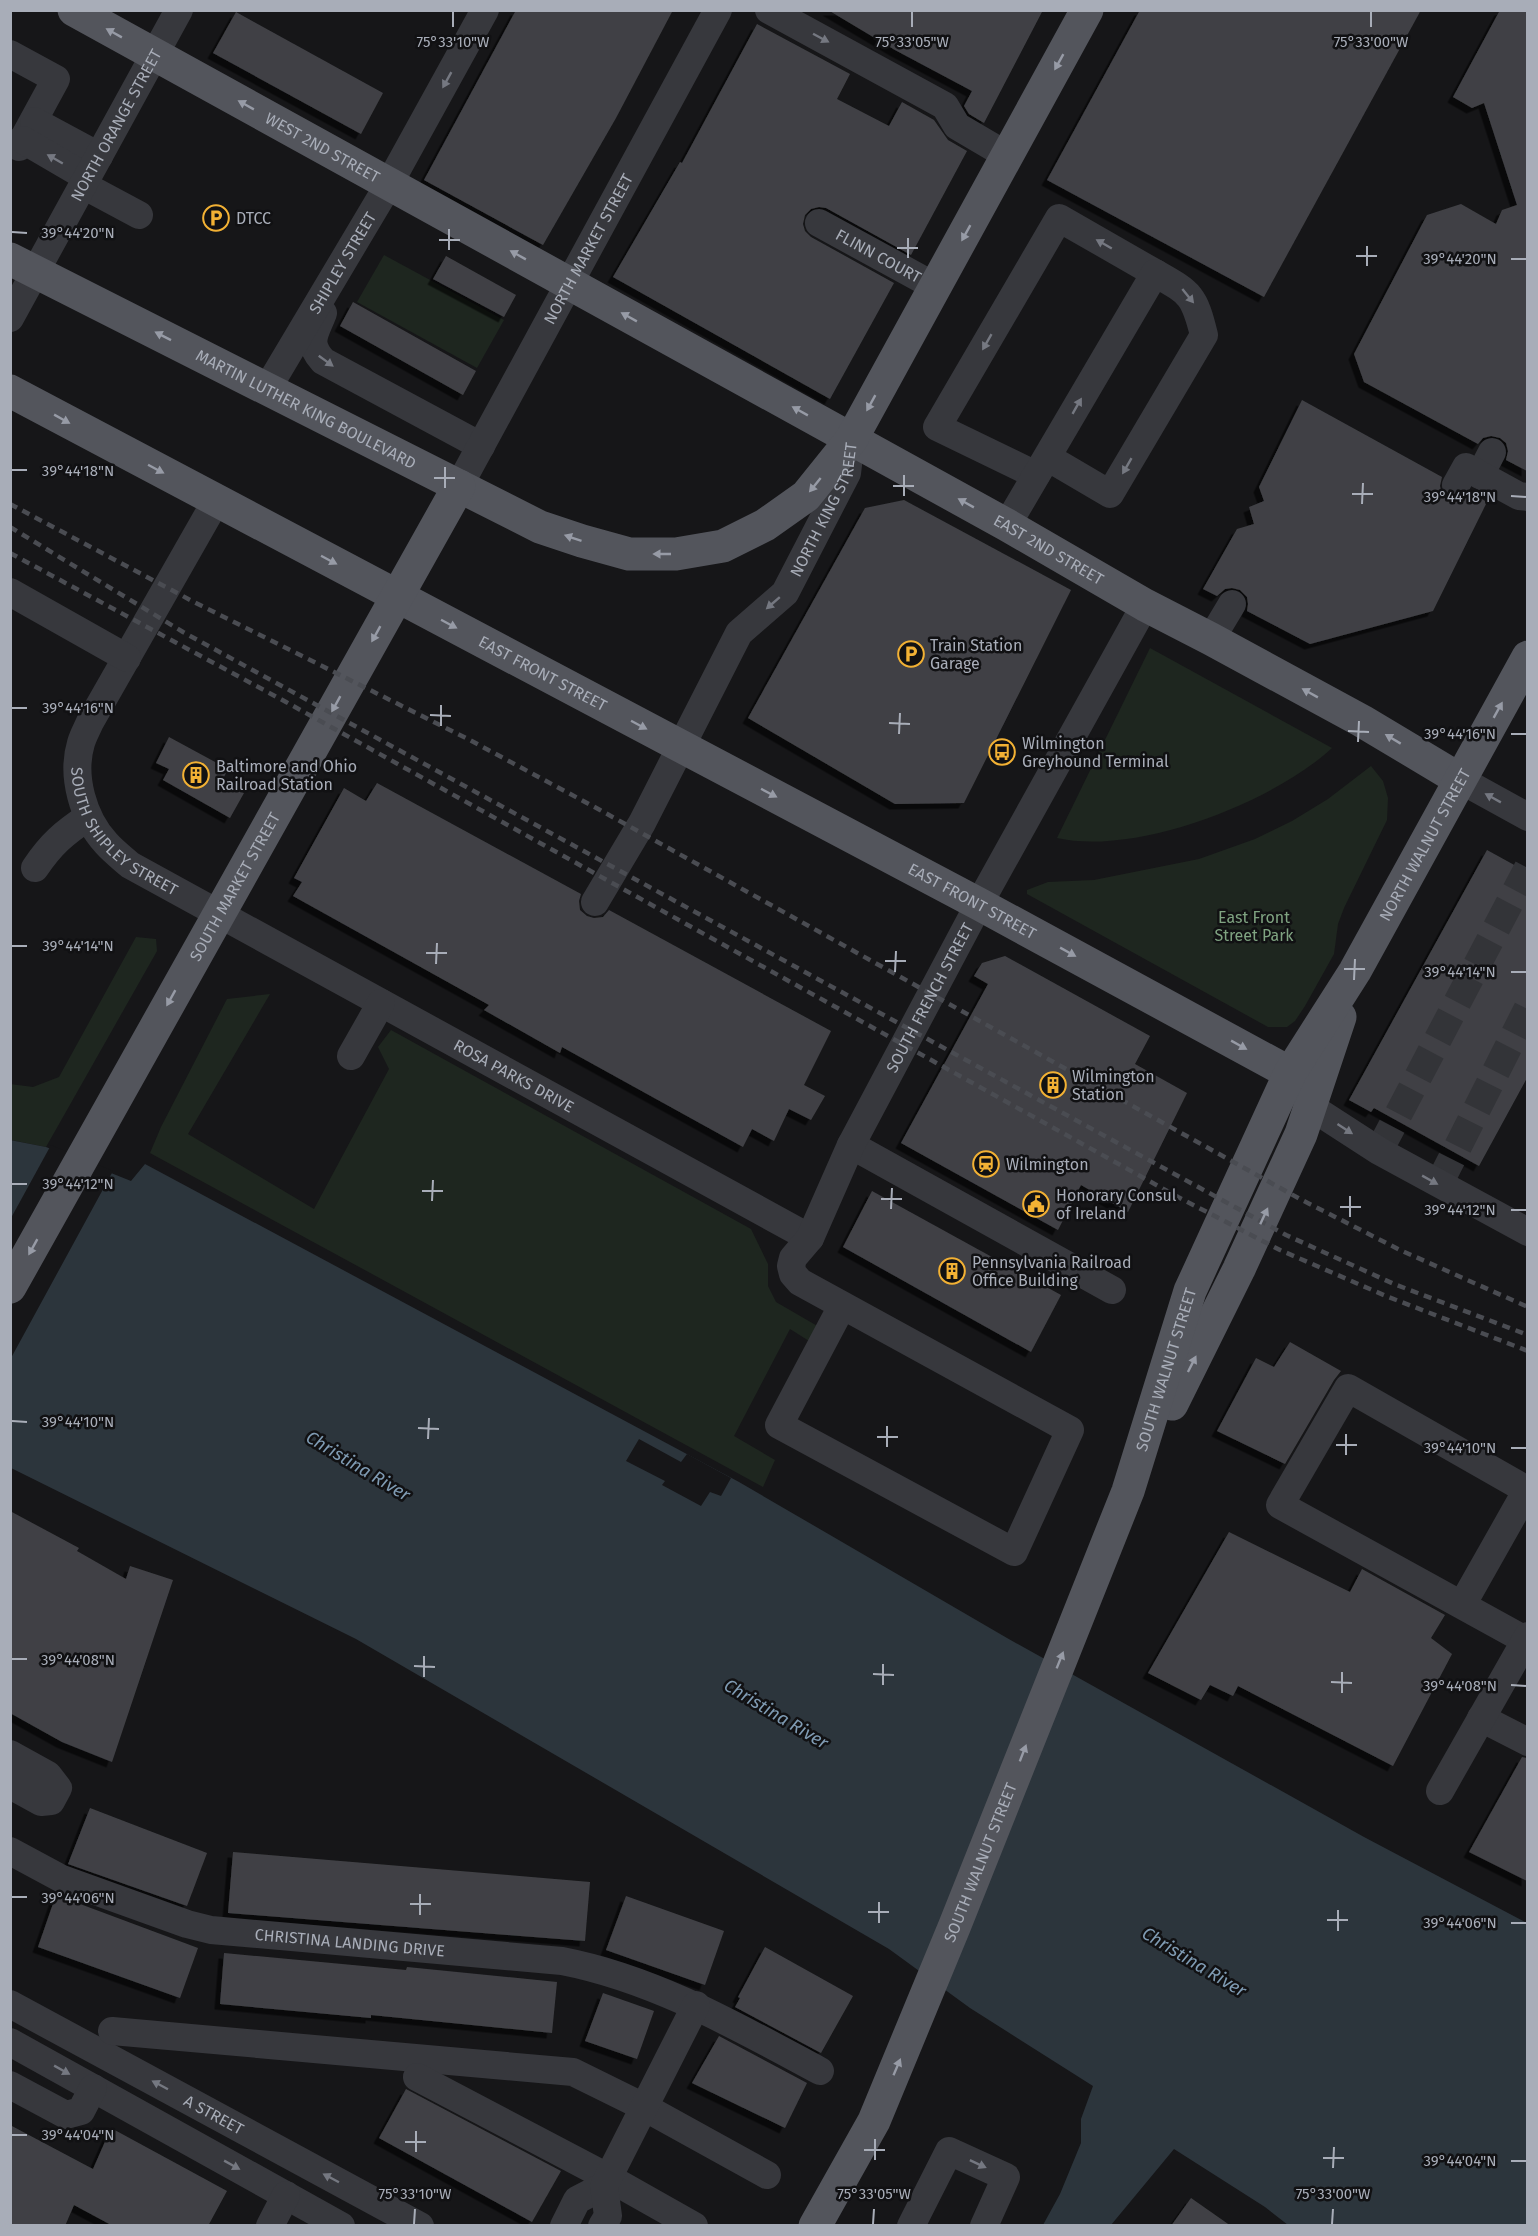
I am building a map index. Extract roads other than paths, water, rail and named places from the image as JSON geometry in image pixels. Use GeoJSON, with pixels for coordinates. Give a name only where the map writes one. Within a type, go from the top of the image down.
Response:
{"type":"FeatureCollection","features":[{"type":"Feature","properties":{"kind":"main road","name":"WEST 2ND STREET"},"geometry":{"type":"LineString","coordinates":[[74,10],[569,284]]}},
{"type":"Feature","properties":{"kind":"main road","name":"NORTH KING STREET"},"geometry":{"type":"LineString","coordinates":[[851,440],[1087,10]]}},
{"type":"Feature","properties":{"kind":"main road","name":"MARTIN LUTHER KING BOULEVARD"},"geometry":{"type":"LineString","coordinates":[[23,265],[540,527],[629,554],[676,554],[723,546],[765,525],[806,496],[851,440]]}},
{"type":"Feature","properties":{"kind":"main road","name":"EAST 2ND STREET"},"geometry":{"type":"LineString","coordinates":[[569,284],[1007,525],[1145,605],[1362,721],[1460,779]]}},
{"type":"Feature","properties":{"kind":"main road"},"geometry":{"type":"LineString","coordinates":[[10,391],[397,596]]}},
{"type":"Feature","properties":{"kind":"main road","name":"SOUTH MARKET STREET"},"geometry":{"type":"LineString","coordinates":[[10,1287],[459,486]]}},
{"type":"Feature","properties":{"kind":"main road","name":"EAST FRONT STREET"},"geometry":{"type":"LineString","coordinates":[[397,596],[979,904],[1290,1073]]}},
{"type":"Feature","properties":{"kind":"main road","name":"NORTH WALNUT STREET"},"geometry":{"type":"LineString","coordinates":[[1209,1249],[1290,1073],[1355,971],[1527,657]]}},
{"type":"Feature","properties":{"kind":"main road","name":"NORTH WALNUT STREET"},"geometry":{"type":"LineString","coordinates":[[1239,1269],[1295,1149],[1355,971]]}},
{"type":"Feature","properties":{"kind":"main road","name":"SOUTH WALNUT STREET"},"geometry":{"type":"LineString","coordinates":[[816,2226],[874,2121],[909,2037],[1128,1491],[1190,1291],[1209,1249]]}},
{"type":"Feature","properties":{"kind":"main road","name":"SOUTH WALNUT STREET"},"geometry":{"type":"LineString","coordinates":[[1128,1491],[1239,1269]]}},
{"type":"Feature","properties":{"kind":"street","name":"NORTH ORANGE STREET"},"geometry":{"type":"LineString","coordinates":[[10,318],[23,265],[90,173],[179,10]]}},
{"type":"Feature","properties":{"kind":"street","name":"SHIPLEY STREET"},"geometry":{"type":"LineString","coordinates":[[267,389],[389,184],[485,10]]}},
{"type":"Feature","properties":{"kind":"street","name":"NORTH MARKET STREET"},"geometry":{"type":"LineString","coordinates":[[459,486],[718,10]]}},
{"type":"Feature","properties":{"kind":"street"},"geometry":{"type":"LineString","coordinates":[[769,10],[945,106],[957,126],[1008,156]]}},
{"type":"Feature","properties":{"kind":"street"},"geometry":{"type":"LineString","coordinates":[[10,54],[56,79],[22,135],[90,173],[142,207]]}},
{"type":"Feature","properties":{"kind":"street"},"geometry":{"type":"LineString","coordinates":[[1059,219],[1155,273],[1186,291],[1198,310],[1204,335],[1110,494],[937,427],[1059,219]]}},
{"type":"Feature","properties":{"kind":"street","name":"FLINN COURT"},"geometry":{"type":"LineString","coordinates":[[819,223],[936,287]]}},
{"type":"Feature","properties":{"kind":"street"},"geometry":{"type":"LineString","coordinates":[[347,252],[312,341],[314,351],[323,361],[481,446]]}},
{"type":"Feature","properties":{"kind":"street"},"geometry":{"type":"LineString","coordinates":[[1007,525],[1155,273]]}},
{"type":"Feature","properties":{"kind":"street","name":"NORTH KING STREET"},"geometry":{"type":"LineString","coordinates":[[595,902],[642,823],[739,633],[785,592],[848,473],[851,440]]}},
{"type":"Feature","properties":{"kind":"street"},"geometry":{"type":"LineString","coordinates":[[1476,471],[1525,502]]}},
{"type":"Feature","properties":{"kind":"street","name":"SOUTH SHIPLEY STREET"},"geometry":{"type":"LineString","coordinates":[[216,501],[90,722],[81,744],[78,766],[80,789],[88,817],[105,843],[130,865],[219,914]]}},
{"type":"Feature","properties":{"kind":"street"},"geometry":{"type":"LineString","coordinates":[[10,592],[127,658]]}},
{"type":"Feature","properties":{"kind":"street"},"geometry":{"type":"LineString","coordinates":[[1211,639],[1232,604]]}},
{"type":"Feature","properties":{"kind":"street","name":"SOUTH FRENCH STREET"},"geometry":{"type":"LineString","coordinates":[[842,1306],[800,1282],[793,1274],[791,1266],[793,1258],[810,1238],[851,1145],[979,904],[1145,605]]}},
{"type":"Feature","properties":{"kind":"street","name":"EAST 2ND STREET"},"geometry":{"type":"LineString","coordinates":[[1460,779],[1527,818]]}},
{"type":"Feature","properties":{"kind":"street"},"geometry":{"type":"LineString","coordinates":[[35,868],[61,835],[88,817]]}},
{"type":"Feature","properties":{"kind":"street","name":"ROSA PARKS DRIVE"},"geometry":{"type":"LineString","coordinates":[[219,914],[810,1238]]}},
{"type":"Feature","properties":{"kind":"street"},"geometry":{"type":"LineString","coordinates":[[351,1056],[381,1003]]}},
{"type":"Feature","properties":{"kind":"street","name":"EAST FRONT STREET"},"geometry":{"type":"LineString","coordinates":[[1290,1073],[1311,1107],[1379,1151],[1527,1232]]}},
{"type":"Feature","properties":{"kind":"street"},"geometry":{"type":"LineString","coordinates":[[851,1145],[1112,1290]]}},
{"type":"Feature","properties":{"kind":"street"},"geometry":{"type":"LineString","coordinates":[[842,1306],[1070,1430],[1014,1552],[779,1425],[842,1306]]}},
{"type":"Feature","properties":{"kind":"street"},"geometry":{"type":"LineString","coordinates":[[1440,1791],[1526,1638],[1462,1605],[1280,1505],[1348,1388],[1527,1490],[1462,1605]]}},
{"type":"Feature","properties":{"kind":"street"},"geometry":{"type":"LineString","coordinates":[[1481,1718],[1527,1742]]}},
{"type":"Feature","properties":{"kind":"street"},"geometry":{"type":"LineString","coordinates":[[10,1754],[48,1775],[58,1788],[51,1801],[41,1802],[10,1785]]}},
{"type":"Feature","properties":{"kind":"street","name":"CHRISTINA LANDING DRIVE"},"geometry":{"type":"LineString","coordinates":[[10,1851],[62,1879],[187,1924],[211,1930],[562,1961],[600,1970],[696,2005],[820,2071]]}},
{"type":"Feature","properties":{"kind":"street","name":"A STREET"},"geometry":{"type":"LineString","coordinates":[[10,2004],[420,2226]]}},
{"type":"Feature","properties":{"kind":"street"},"geometry":{"type":"LineString","coordinates":[[603,2226],[608,2216],[606,2182],[696,2005]]}},
{"type":"Feature","properties":{"kind":"street"},"geometry":{"type":"LineString","coordinates":[[112,2031],[573,2073],[644,2107],[767,2175]]}},
{"type":"Feature","properties":{"kind":"street"},"geometry":{"type":"LineString","coordinates":[[10,2042],[341,2226]]}},
{"type":"Feature","properties":{"kind":"street"},"geometry":{"type":"LineString","coordinates":[[417,2077],[606,2182],[694,2226]]}},
{"type":"Feature","properties":{"kind":"street"},"geometry":{"type":"LineString","coordinates":[[10,2085],[66,2115],[81,2111],[93,2088]]}},
{"type":"Feature","properties":{"kind":"street"},"geometry":{"type":"LineString","coordinates":[[911,2226],[949,2151],[1006,2177],[984,2226]]}},
{"type":"Feature","properties":{"kind":"street"},"geometry":{"type":"LineString","coordinates":[[564,2226],[577,2200],[606,2182]]}},
{"type":"Feature","properties":{"kind":"street"},"geometry":{"type":"LineString","coordinates":[[270,2226],[286,2195]]}},
{"type":"Feature","properties":{"kind":"water","name":"Christina River"},"geometry":{"type":"Polygon","coordinates":[[[10,1140],[46,1147],[131,1181],[145,1164],[739,1482],[1007,1638],[1364,1837],[1527,1923],[1527,2225],[1288,2225],[1265,2207],[1174,2149],[1111,2225],[1043,2225],[1060,2194],[1081,2143],[1081,2119],[1093,2086],[970,2008],[889,1949],[356,1639],[11,1468],[10,1140]]]}},
{"type":"Feature","properties":{"kind":"tunnel"},"geometry":{"type":"LineString","coordinates":[[1379,1151],[1528,868]]}},
{"type":"Feature","properties":{"kind":"tunnel"},"geometry":{"type":"LineString","coordinates":[[1439,1184],[1528,1008]]}},
{"type":"Feature","properties":{"kind":"railway"},"geometry":{"type":"LineString","coordinates":[[10,504],[194,602],[466,738],[600,810],[1300,1199],[1400,1250],[1528,1307]]}},
{"type":"Feature","properties":{"kind":"railway"},"geometry":{"type":"LineString","coordinates":[[10,527],[183,632],[1286,1235],[1394,1284],[1528,1335]]}},
{"type":"Feature","properties":{"kind":"railway"},"geometry":{"type":"LineString","coordinates":[[10,553],[286,702],[1178,1197],[1280,1250],[1386,1296],[1528,1351]]}},
{"type":"Feature","properties":{"kind":"place","name":"DTCC"},"geometry":{"type":"Point","coordinates":[216,218]}},
{"type":"Feature","properties":{"kind":"place","name":"Train Station Garage"},"geometry":{"type":"Point","coordinates":[911,654]}},
{"type":"Feature","properties":{"kind":"place","name":"Wilmington Greyhound Terminal"},"geometry":{"type":"Point","coordinates":[1002,752]}},
{"type":"Feature","properties":{"kind":"place","name":"Baltimore and Ohio Railroad Station"},"geometry":{"type":"Point","coordinates":[196,775]}},
{"type":"Feature","properties":{"kind":"place","name":"Wilmington Station"},"geometry":{"type":"Point","coordinates":[1053,1085]}},
{"type":"Feature","properties":{"kind":"place","name":"Wilmington"},"geometry":{"type":"Point","coordinates":[986,1164]}},
{"type":"Feature","properties":{"kind":"place","name":"Honorary Consul of Ireland"},"geometry":{"type":"Point","coordinates":[1036,1204]}},
{"type":"Feature","properties":{"kind":"place","name":"Pennsylvania Railroad Office Building"},"geometry":{"type":"Point","coordinates":[952,1271]}},
{"type":"Feature","properties":{"kind":"park label","name":"East Front Street Park"},"geometry":{"type":"Point","coordinates":[1254,926]}}]}
